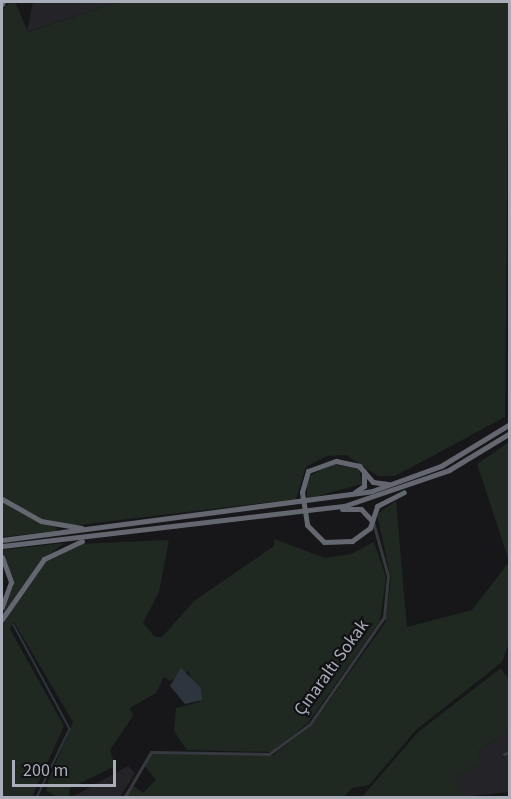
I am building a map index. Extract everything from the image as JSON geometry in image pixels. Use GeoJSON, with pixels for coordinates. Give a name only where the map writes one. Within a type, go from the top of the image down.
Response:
{"type":"FeatureCollection","features":[{"type":"Feature","properties":{"kind":"highway"},"geometry":{"type":"LineString","coordinates":[[2,540],[328,500],[404,482],[474,449],[510,424]]}},
{"type":"Feature","properties":{"kind":"highway"},"geometry":{"type":"LineString","coordinates":[[404,482],[378,484],[363,470],[342,461],[323,464],[306,474],[302,492],[307,525],[315,537],[337,544],[361,537],[372,522],[380,504],[448,470],[510,433]]}},
{"type":"Feature","properties":{"kind":"highway"},"geometry":{"type":"LineString","coordinates":[[328,500],[362,489],[363,470]]}},
{"type":"Feature","properties":{"kind":"highway"},"geometry":{"type":"LineString","coordinates":[[299,514],[385,496],[448,470]]}},
{"type":"Feature","properties":{"kind":"highway"},"geometry":{"type":"LineString","coordinates":[[2,499],[55,526],[112,527]]}},
{"type":"Feature","properties":{"kind":"highway"},"geometry":{"type":"LineString","coordinates":[[2,546],[358,508],[372,522]]}},
{"type":"Feature","properties":{"kind":"highway"},"geometry":{"type":"LineString","coordinates":[[2,619],[44,559],[92,537]]}},
{"type":"Feature","properties":{"kind":"highway"},"geometry":{"type":"LineString","coordinates":[[2,557],[11,577],[2,607]]}},
{"type":"Feature","properties":{"kind":"street","name":"Çınaraltı Sokak"},"geometry":{"type":"LineString","coordinates":[[124,798],[151,752],[269,754],[310,724],[384,617],[388,576],[377,542],[378,526],[372,522]]}},
{"type":"Feature","properties":{"kind":"street"},"geometry":{"type":"LineString","coordinates":[[504,754],[510,752]]}},
{"type":"Feature","properties":{"kind":"shaded area"},"geometry":{"type":"Polygon","coordinates":[[[10,2],[15,2],[28,32],[119,2],[509,2],[505,417],[395,476],[378,476],[346,455],[327,456],[306,467],[296,499],[70,526],[38,518],[2,496],[2,10],[10,2]]]}},
{"type":"Feature","properties":{"kind":"shaded area"},"geometry":{"type":"Polygon","coordinates":[[[33,2],[119,2],[27,32],[33,2]]]}},
{"type":"Feature","properties":{"kind":"shaded area"},"geometry":{"type":"Polygon","coordinates":[[[509,442],[509,561],[477,464],[509,442]]]}},
{"type":"Feature","properties":{"kind":"shaded area"},"geometry":{"type":"Polygon","coordinates":[[[333,464],[359,469],[362,484],[307,499],[307,477],[333,464]]]}},
{"type":"Feature","properties":{"kind":"shaded area"},"geometry":{"type":"Polygon","coordinates":[[[2,501],[57,528],[56,531],[2,537],[2,501]]]}},
{"type":"Feature","properties":{"kind":"shaded area"},"geometry":{"type":"Polygon","coordinates":[[[396,501],[407,627],[472,610],[509,562],[509,643],[502,662],[416,730],[369,785],[352,788],[343,798],[121,798],[134,786],[143,793],[156,780],[144,765],[151,754],[272,756],[312,725],[385,623],[391,579],[377,514],[396,501]]]}},
{"type":"Feature","properties":{"kind":"shaded area"},"geometry":{"type":"Polygon","coordinates":[[[274,539],[325,558],[351,554],[374,542],[386,577],[380,621],[308,723],[271,752],[187,750],[174,731],[176,708],[200,702],[188,671],[170,681],[164,677],[156,693],[130,708],[133,716],[110,750],[115,766],[70,788],[69,797],[57,797],[46,791],[49,778],[73,722],[14,622],[10,629],[64,726],[32,797],[2,798],[2,624],[45,562],[77,544],[169,540],[159,592],[143,623],[155,637],[162,637],[194,601],[274,546],[274,539]]]}},
{"type":"Feature","properties":{"kind":"shaded area"},"geometry":{"type":"Polygon","coordinates":[[[65,543],[42,559],[2,616],[14,584],[2,550],[65,543]]]}},
{"type":"Feature","properties":{"kind":"shaded area"},"geometry":{"type":"Polygon","coordinates":[[[181,668],[201,688],[202,700],[185,704],[170,686],[181,668]]]}},
{"type":"Feature","properties":{"kind":"shaded area"},"geometry":{"type":"Polygon","coordinates":[[[501,668],[509,680],[509,731],[478,751],[482,763],[455,777],[461,797],[362,797],[418,732],[501,668]]]}},
{"type":"Feature","properties":{"kind":"shaded area"},"geometry":{"type":"Polygon","coordinates":[[[509,731],[509,792],[461,797],[454,777],[482,763],[478,751],[509,731]]]}},
{"type":"Feature","properties":{"kind":"shaded area"},"geometry":{"type":"Polygon","coordinates":[[[128,766],[135,773],[120,797],[72,797],[128,766]]]}},
{"type":"Feature","properties":{"kind":"waterway"},"geometry":{"type":"LineString","coordinates":[[14,625],[70,729],[37,798]]}}]}
